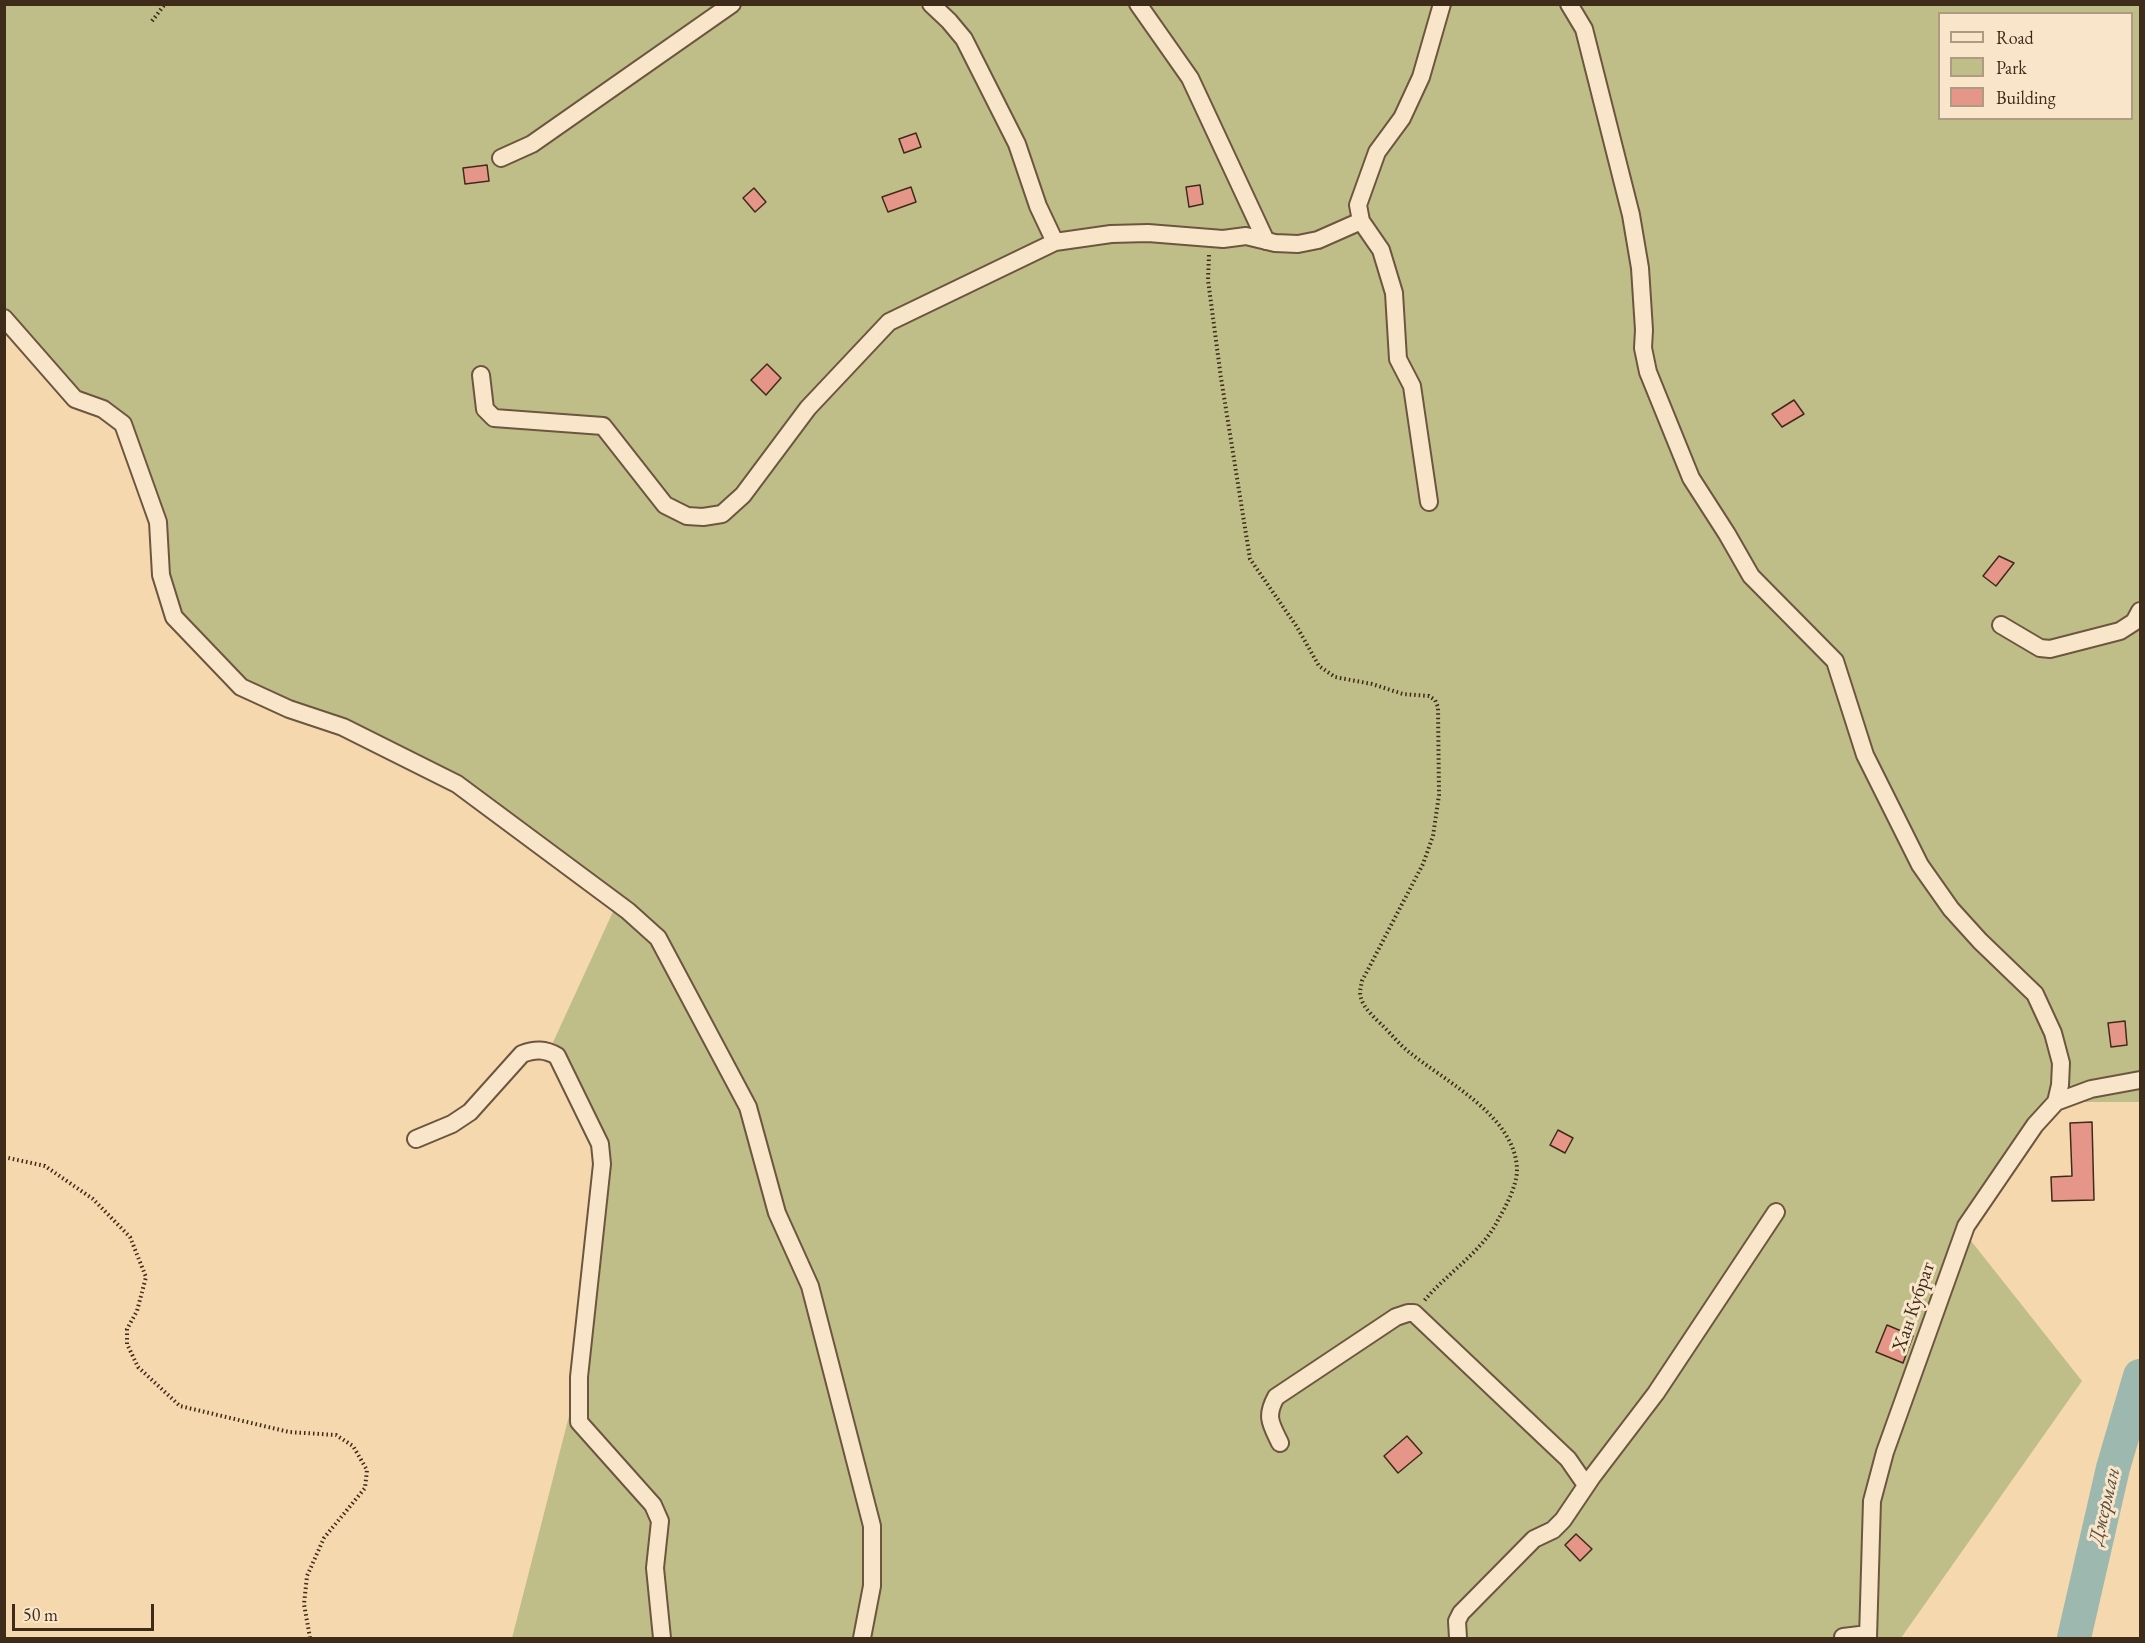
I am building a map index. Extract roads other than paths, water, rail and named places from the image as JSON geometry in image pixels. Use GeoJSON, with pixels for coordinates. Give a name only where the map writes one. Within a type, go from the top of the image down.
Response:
{"type":"FeatureCollection","features":[{"type":"Feature","properties":{"kind":"street"},"geometry":{"type":"LineString","coordinates":[[501,158],[532,144],[732,4]]}},
{"type":"Feature","properties":{"kind":"street"},"geometry":{"type":"LineString","coordinates":[[931,4],[950,21],[964,39],[1017,144],[1038,206],[1055,242]]}},
{"type":"Feature","properties":{"kind":"street"},"geometry":{"type":"LineString","coordinates":[[1138,4],[1190,78],[1266,241]]}},
{"type":"Feature","properties":{"kind":"street"},"geometry":{"type":"LineString","coordinates":[[1430,502],[1412,386],[1398,358],[1394,293],[1381,250],[1361,221],[1358,205],[1377,152],[1402,118],[1421,77],[1442,4]]}},
{"type":"Feature","properties":{"kind":"street"},"geometry":{"type":"LineString","coordinates":[[1569,4],[1584,29],[1630,215],[1640,268],[1643,348],[1648,372],[1691,478],[1727,534],[1750,576],[1834,661],[1865,756],[1920,865],[1951,909],[1980,941],[2035,994],[2053,1033],[2061,1063],[2060,1085],[2056,1102]]}},
{"type":"Feature","properties":{"kind":"street"},"geometry":{"type":"LineString","coordinates":[[481,375],[485,409],[494,417],[603,426],[665,505],[687,516],[702,517],[722,514],[743,495],[808,408],[889,322],[1055,242],[1111,234],[1148,233],[1210,238],[1246,237],[1298,244],[1318,240],[1361,221]]}},
{"type":"Feature","properties":{"kind":"street"},"geometry":{"type":"LineString","coordinates":[[4,318],[75,399],[103,409],[123,424],[158,522],[161,575],[174,617],[241,687],[288,709],[343,727],[457,784],[628,911],[658,938],[748,1107],[777,1213],[810,1286],[872,1526],[872,1586],[862,1638]]}},
{"type":"Feature","properties":{"kind":"street"},"geometry":{"type":"LineString","coordinates":[[2001,625],[2040,648],[2050,649],[2120,631],[2134,622],[2140,611]]}},
{"type":"Feature","properties":{"kind":"street"},"geometry":{"type":"LineString","coordinates":[[416,1139],[452,1124],[470,1112],[522,1054],[533,1049],[549,1051],[557,1056],[600,1143],[602,1164],[579,1377],[579,1422],[653,1505],[660,1521],[654,1568],[662,1638]]}},
{"type":"Feature","properties":{"kind":"street","name":"Хан Кубрат"},"geometry":{"type":"LineString","coordinates":[[1868,1636],[1872,1501],[1885,1452],[1966,1226],[2035,1125],[2056,1102],[2091,1089],[2140,1080]]}},
{"type":"Feature","properties":{"kind":"street"},"geometry":{"type":"LineString","coordinates":[[1458,1638],[1457,1621],[1461,1613],[1534,1539],[1558,1525],[1656,1393],[1776,1212]]}},
{"type":"Feature","properties":{"kind":"street"},"geometry":{"type":"LineString","coordinates":[[1280,1443],[1269,1419],[1271,1406],[1276,1397],[1396,1317],[1414,1313],[1568,1459],[1586,1485]]}},
{"type":"Feature","properties":{"kind":"street"},"geometry":{"type":"LineString","coordinates":[[1843,1636],[1868,1636]]}},
{"type":"Feature","properties":{"kind":"waterway","name":"Джерман"},"geometry":{"type":"LineString","coordinates":[[2074,1638],[2113,1468],[2140,1376]]}}]}
